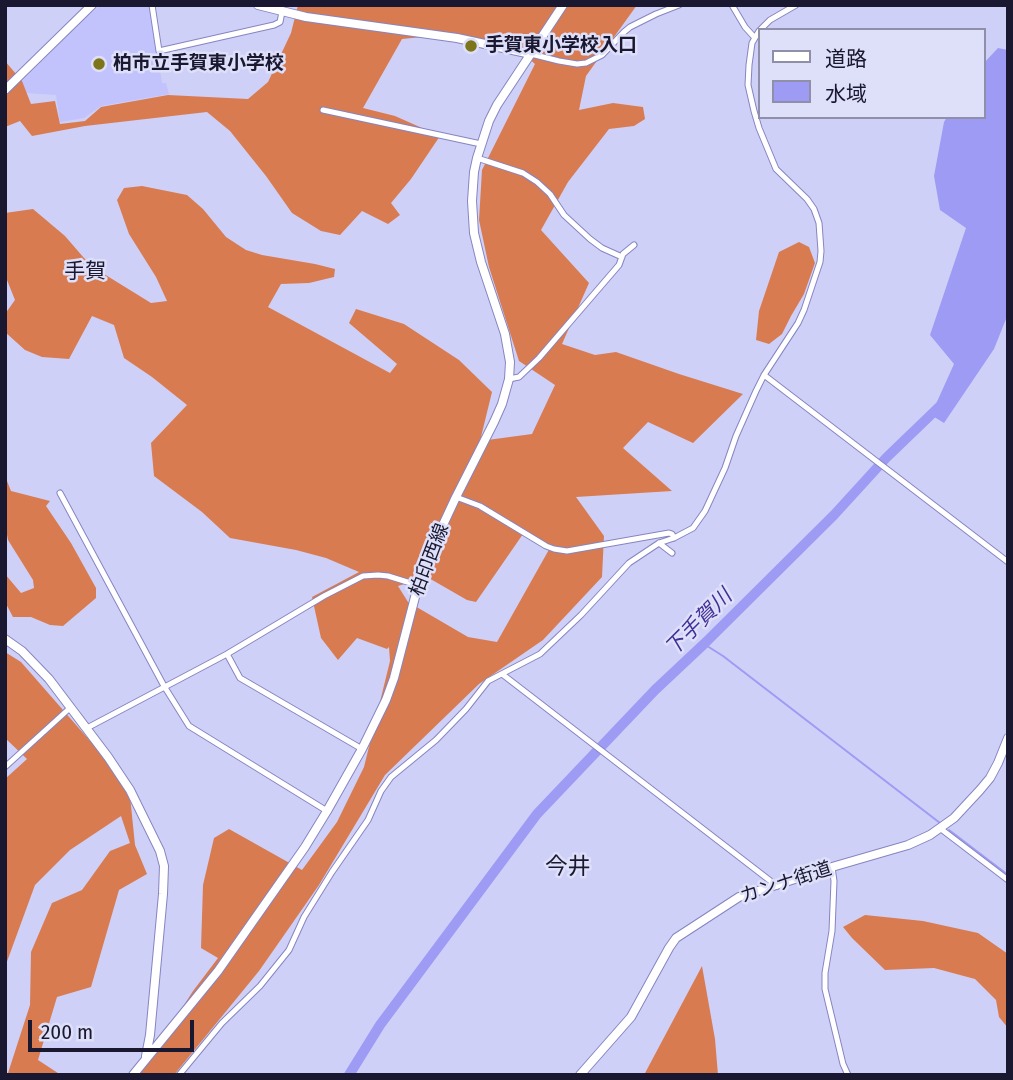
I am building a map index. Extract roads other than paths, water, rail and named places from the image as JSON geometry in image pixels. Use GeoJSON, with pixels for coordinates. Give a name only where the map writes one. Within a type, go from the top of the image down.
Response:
{"type":"FeatureCollection","features":[{"type":"Feature","properties":{"kind":"street"},"geometry":{"type":"LineString","coordinates":[[5,90],[92,5]]}},
{"type":"Feature","properties":{"kind":"street"},"geometry":{"type":"LineString","coordinates":[[152,5],[159,51],[274,25],[280,22],[282,12]]}},
{"type":"Feature","properties":{"kind":"street"},"geometry":{"type":"LineString","coordinates":[[258,5],[329,21],[457,38],[577,64],[603,55],[630,27],[679,5]]}},
{"type":"Feature","properties":{"kind":"street","name":"柏印西線"},"geometry":{"type":"LineString","coordinates":[[133,1075],[218,971],[305,847],[362,749],[386,700],[422,569],[494,422],[509,379],[507,343],[474,233],[473,188],[477,159],[497,105],[563,5]]}},
{"type":"Feature","properties":{"kind":"street"},"geometry":{"type":"LineString","coordinates":[[732,5],[755,38]]}},
{"type":"Feature","properties":{"kind":"street"},"geometry":{"type":"LineString","coordinates":[[762,28],[770,20],[796,5]]}},
{"type":"Feature","properties":{"kind":"street"},"geometry":{"type":"LineString","coordinates":[[179,1075],[226,1018],[260,986],[289,950],[303,918],[369,820],[381,791],[391,776],[436,740],[488,681],[548,647],[629,563],[659,542],[693,528],[705,512],[764,376],[801,316],[816,275],[821,251],[819,223],[814,209],[776,169],[756,119],[748,85],[750,52],[758,33]]}},
{"type":"Feature","properties":{"kind":"street"},"geometry":{"type":"LineString","coordinates":[[323,110],[481,144]]}},
{"type":"Feature","properties":{"kind":"street"},"geometry":{"type":"LineString","coordinates":[[477,159],[523,173],[537,182],[550,194],[564,215],[590,239],[622,257]]}},
{"type":"Feature","properties":{"kind":"street"},"geometry":{"type":"LineString","coordinates":[[509,379],[519,377],[539,358],[619,265],[626,251],[634,245]]}},
{"type":"Feature","properties":{"kind":"street"},"geometry":{"type":"LineString","coordinates":[[764,376],[1008,562]]}},
{"type":"Feature","properties":{"kind":"street"},"geometry":{"type":"LineString","coordinates":[[60,494],[164,686],[189,726],[327,811]]}},
{"type":"Feature","properties":{"kind":"street"},"geometry":{"type":"LineString","coordinates":[[456,497],[480,506],[546,547],[554,549],[567,551],[669,533],[674,538]]}},
{"type":"Feature","properties":{"kind":"street"},"geometry":{"type":"LineString","coordinates":[[659,542],[673,554]]}},
{"type":"Feature","properties":{"kind":"street"},"geometry":{"type":"LineString","coordinates":[[86,728],[228,654],[363,576],[388,576],[417,585]]}},
{"type":"Feature","properties":{"kind":"street"},"geometry":{"type":"LineString","coordinates":[[5,639],[38,666],[71,707],[130,790],[160,851],[163,894],[150,1035],[145,1059]]}},
{"type":"Feature","properties":{"kind":"street"},"geometry":{"type":"LineString","coordinates":[[228,654],[240,678],[362,749]]}},
{"type":"Feature","properties":{"kind":"street"},"geometry":{"type":"LineString","coordinates":[[502,674],[776,886]]}},
{"type":"Feature","properties":{"kind":"street"},"geometry":{"type":"LineString","coordinates":[[5,767],[71,707]]}},
{"type":"Feature","properties":{"kind":"street","name":"カンナ街道"},"geometry":{"type":"LineString","coordinates":[[580,1075],[631,1017],[676,938],[731,901],[908,845],[943,827],[964,809],[990,778],[1008,738]]}},
{"type":"Feature","properties":{"kind":"street"},"geometry":{"type":"LineString","coordinates":[[943,827],[1008,880]]}},
{"type":"Feature","properties":{"kind":"street"},"geometry":{"type":"LineString","coordinates":[[832,867],[832,931],[824,989],[848,1075]]}},
{"type":"Feature","properties":{"kind":"water"},"geometry":{"type":"Polygon","coordinates":[[[998,48],[1008,50],[1008,314],[994,349],[944,423],[931,415],[954,364],[930,335],[966,228],[940,210],[934,176],[946,119],[985,119],[985,62],[998,48]]]}},
{"type":"Feature","properties":{"kind":"waterway","name":"下手賀川"},"geometry":{"type":"LineString","coordinates":[[349,1075],[380,1025],[537,814],[655,690],[834,515],[886,458],[940,406]]}},
{"type":"Feature","properties":{"kind":"waterway"},"geometry":{"type":"LineString","coordinates":[[704,644],[940,823]]}},
{"type":"Feature","properties":{"kind":"waterway"},"geometry":{"type":"LineString","coordinates":[[949,830],[1008,875]]}},
{"type":"Feature","properties":{"kind":"place","name":"手賀東小学校入口"},"geometry":{"type":"Point","coordinates":[471,46]}},
{"type":"Feature","properties":{"kind":"place","name":"柏市立手賀東小学校"},"geometry":{"type":"Point","coordinates":[99,64]}},
{"type":"Feature","properties":{"kind":"district","name":"手賀"},"geometry":{"type":"Point","coordinates":[85,272]}},
{"type":"Feature","properties":{"kind":"district","name":"今井"},"geometry":{"type":"Point","coordinates":[568,868]}}]}
